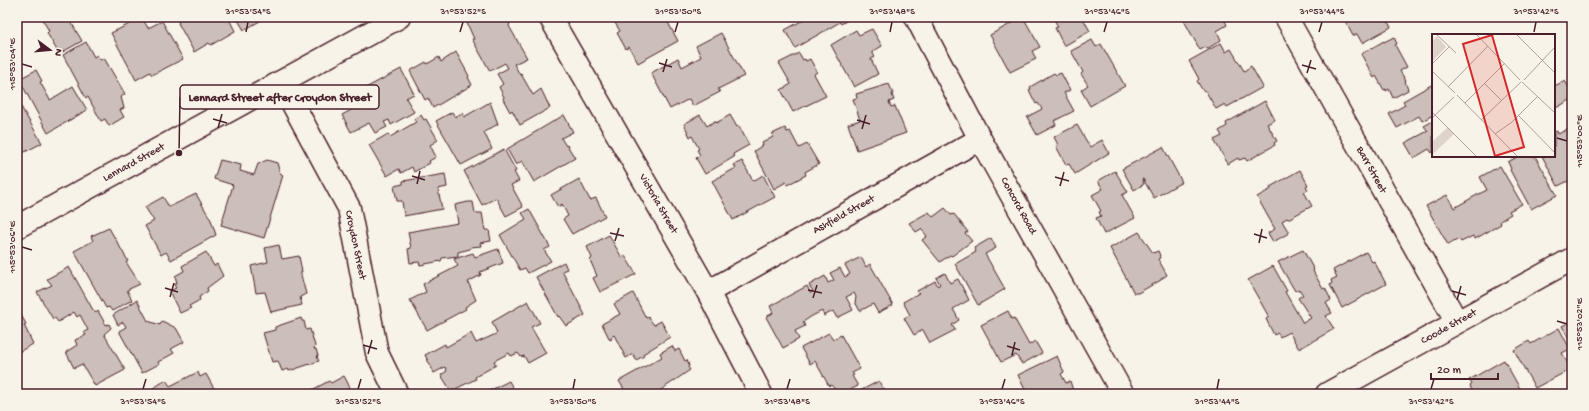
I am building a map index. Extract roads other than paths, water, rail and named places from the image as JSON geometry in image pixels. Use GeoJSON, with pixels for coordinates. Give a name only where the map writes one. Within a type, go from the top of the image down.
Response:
{"type":"FeatureCollection","features":[{"type":"Feature","properties":{"kind":"street","name":"Lennard Street"},"geometry":{"type":"LineString","coordinates":[[17,228],[399,17]]}},
{"type":"Feature","properties":{"kind":"street","name":"Victoria Street"},"geometry":{"type":"LineString","coordinates":[[550,17],[708,292],[761,394]]}},
{"type":"Feature","properties":{"kind":"street","name":"Concord Road"},"geometry":{"type":"LineString","coordinates":[[916,17],[980,138],[1123,394]]}},
{"type":"Feature","properties":{"kind":"street","name":"Barr Street"},"geometry":{"type":"LineString","coordinates":[[1286,17],[1457,322]]}},
{"type":"Feature","properties":{"kind":"street","name":"Croydon Street"},"geometry":{"type":"LineString","coordinates":[[281,82],[349,208],[377,353],[397,394]]}},
{"type":"Feature","properties":{"kind":"street","name":"Ashfield Street"},"geometry":{"type":"LineString","coordinates":[[708,292],[980,138]]}},
{"type":"Feature","properties":{"kind":"street","name":"Coode Street"},"geometry":{"type":"LineString","coordinates":[[1327,394],[1572,259]]}},
{"type":"Feature","properties":{"kind":"place","name":"Lennard Street after Croydon Street"},"geometry":{"type":"Point","coordinates":[179,153]}}]}
